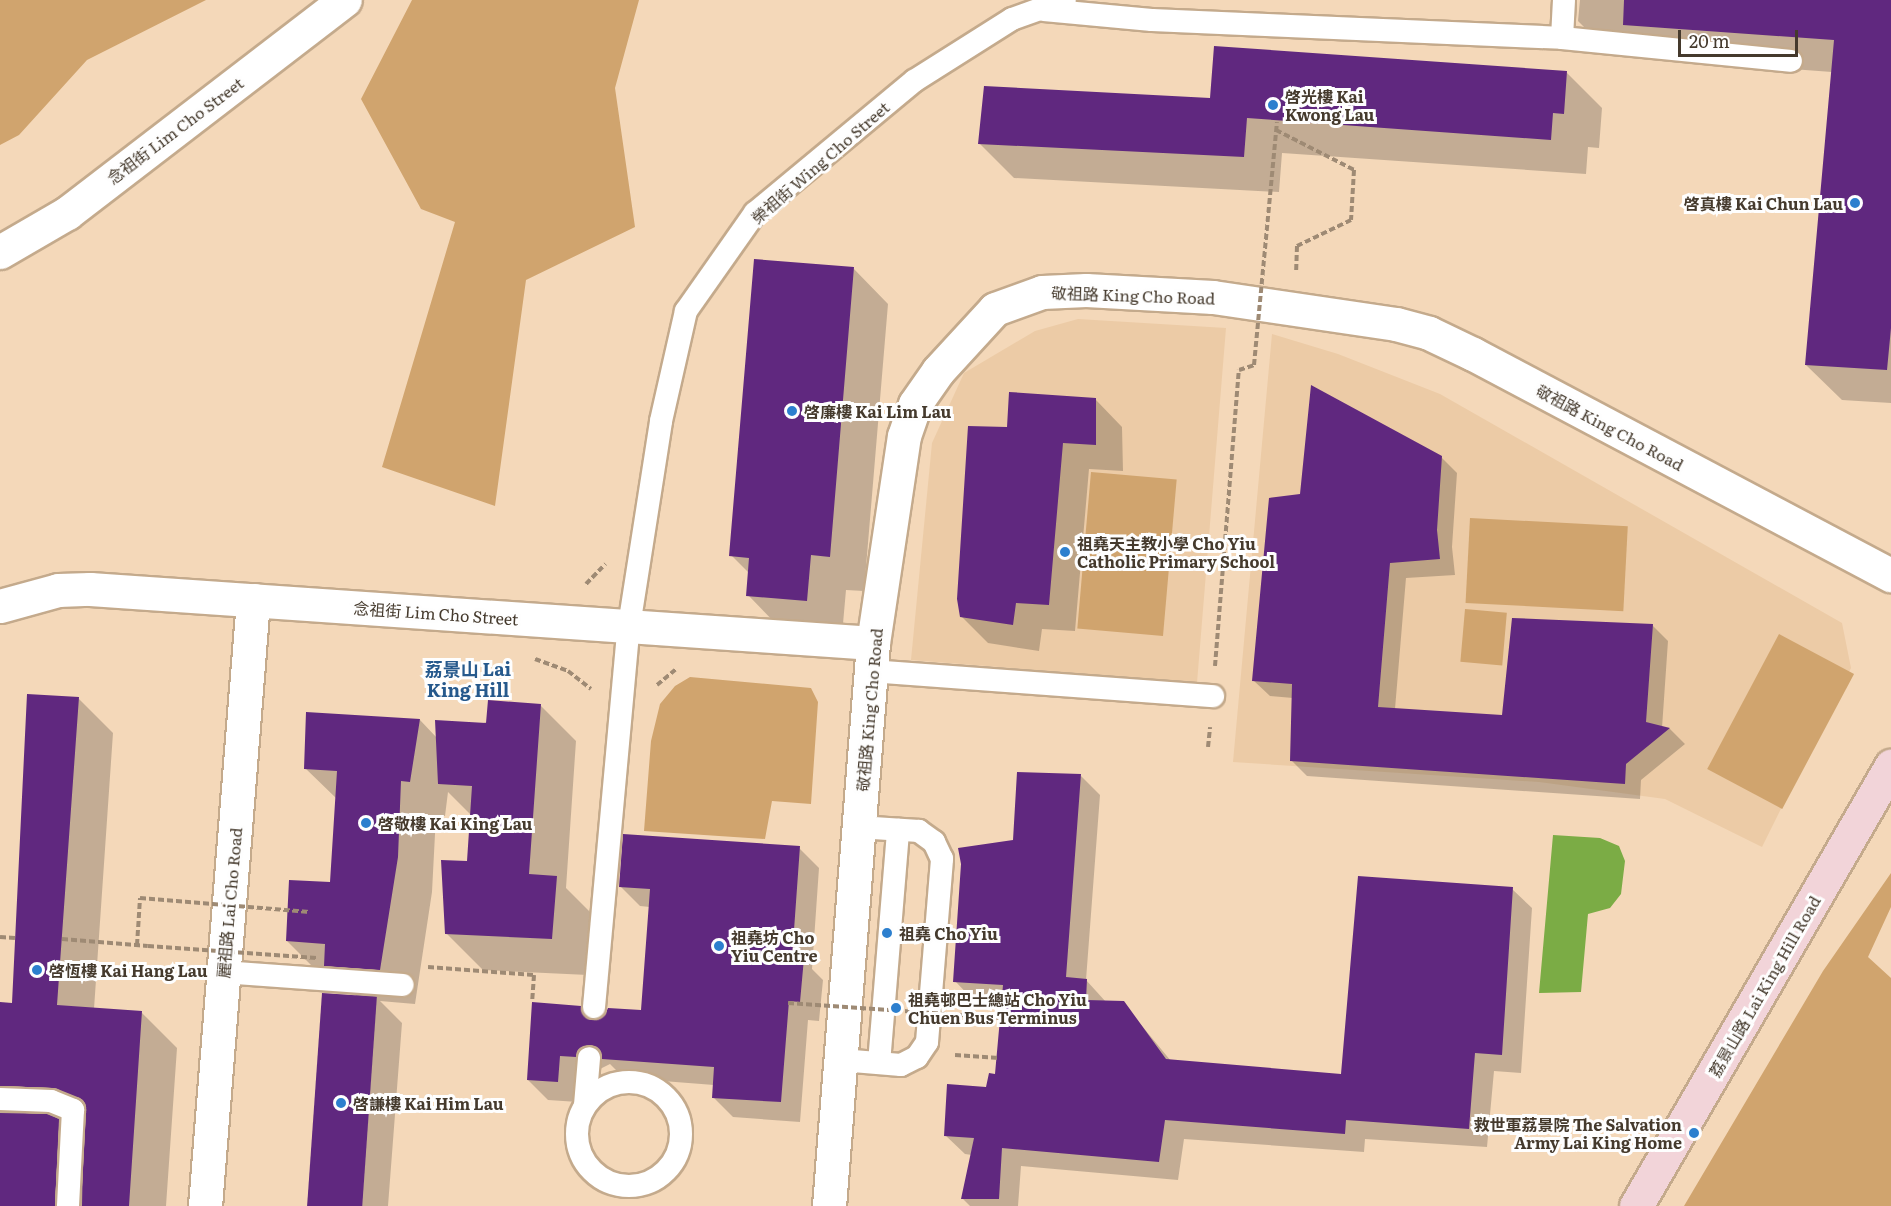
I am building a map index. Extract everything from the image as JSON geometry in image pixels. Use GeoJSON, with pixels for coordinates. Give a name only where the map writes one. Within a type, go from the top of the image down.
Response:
{"type":"FeatureCollection","features":[{"type":"Feature","properties":{"kind":"main road","name":"荔景山路 Lai King Hill Road"},"geometry":{"type":"LineString","coordinates":[[1636,1206],[1891,766]]}},
{"type":"Feature","properties":{"kind":"street","name":"念祖街 Lim Cho Street"},"geometry":{"type":"LineString","coordinates":[[0,252],[67,213],[345,0]]}},
{"type":"Feature","properties":{"kind":"street","name":"敬祖路 King Cho Road"},"geometry":{"type":"LineString","coordinates":[[829,1206],[872,657],[904,436],[915,404],[968,335],[996,309],[1041,292],[1064,290],[1213,297],[1351,314],[1429,333],[1891,575]]}},
{"type":"Feature","properties":{"kind":"street","name":"念祖街 Lim Cho Street"},"geometry":{"type":"LineString","coordinates":[[0,606],[58,590],[90,589],[629,626],[872,657]]}},
{"type":"Feature","properties":{"kind":"street","name":"麗祖路 Lai Cho Road"},"geometry":{"type":"LineString","coordinates":[[205,1206],[253,600]]}},
{"type":"Feature","properties":{"kind":"lane","name":"榮祖街 Wing Cho Street"},"geometry":{"type":"LineString","coordinates":[[594,1006],[629,626],[661,422],[686,311],[755,213],[915,81],[1012,19],[1065,0]]}},
{"type":"Feature","properties":{"kind":"lane"},"geometry":{"type":"LineString","coordinates":[[1562,38],[1564,0]]}},
{"type":"Feature","properties":{"kind":"lane"},"geometry":{"type":"LineString","coordinates":[[1041,9],[1152,20],[1562,38],[1791,61]]}},
{"type":"Feature","properties":{"kind":"lane"},"geometry":{"type":"LineString","coordinates":[[872,657],[1213,696]]}},
{"type":"Feature","properties":{"kind":"lane"},"geometry":{"type":"LineString","coordinates":[[841,1060],[900,1065],[917,1057],[927,1042],[942,859],[933,842],[919,831],[858,827]]}},
{"type":"Feature","properties":{"kind":"lane"},"geometry":{"type":"LineString","coordinates":[[879,1063],[898,830]]}},
{"type":"Feature","properties":{"kind":"lane"},"geometry":{"type":"LineString","coordinates":[[224,972],[403,985]]}},
{"type":"Feature","properties":{"kind":"lane"},"geometry":{"type":"LineString","coordinates":[[585,1105],[613,1083],[631,1081],[663,1094],[675,1107],[681,1124],[675,1158],[665,1172],[635,1186],[602,1179],[581,1154],[578,1120],[585,1105],[589,1058]]}},
{"type":"Feature","properties":{"kind":"lane"},"geometry":{"type":"LineString","coordinates":[[0,1099],[51,1101],[73,1110],[68,1206]]}},
{"type":"Feature","properties":{"kind":"path"},"geometry":{"type":"LineString","coordinates":[[1208,747],[1239,370],[1254,365],[1277,122]]}},
{"type":"Feature","properties":{"kind":"path"},"geometry":{"type":"LineString","coordinates":[[1276,130],[1354,170],[1351,220],[1297,246],[1295,280]]}},
{"type":"Feature","properties":{"kind":"path"},"geometry":{"type":"LineString","coordinates":[[532,658],[568,671],[588,684],[594,694]]}},
{"type":"Feature","properties":{"kind":"path"},"geometry":{"type":"LineString","coordinates":[[651,694],[662,678],[678,667],[689,668]]}},
{"type":"Feature","properties":{"kind":"path"},"geometry":{"type":"LineString","coordinates":[[137,945],[140,898],[309,912]]}},
{"type":"Feature","properties":{"kind":"path"},"geometry":{"type":"LineString","coordinates":[[0,937],[15,938]]}},
{"type":"Feature","properties":{"kind":"path"},"geometry":{"type":"LineString","coordinates":[[62,939],[317,958]]}},
{"type":"Feature","properties":{"kind":"path"},"geometry":{"type":"LineString","coordinates":[[422,966],[534,975],[532,1002]]}},
{"type":"Feature","properties":{"kind":"path"},"geometry":{"type":"LineString","coordinates":[[788,1003],[1000,1018]]}},
{"type":"Feature","properties":{"kind":"path"},"geometry":{"type":"LineString","coordinates":[[954,1055],[999,1058]]}},
{"type":"Feature","properties":{"kind":"shaded area"},"geometry":{"type":"Polygon","coordinates":[[[0,0],[206,0],[87,60],[19,135],[0,145],[0,0]]]}},
{"type":"Feature","properties":{"kind":"shaded area"},"geometry":{"type":"Polygon","coordinates":[[[412,0],[639,0],[615,88],[635,227],[526,280],[495,506],[382,467],[455,222],[421,209],[361,99],[412,0]]]}},
{"type":"Feature","properties":{"kind":"shaded area","name":"祖堯天主教小學 Cho Yiu Catholic Primary School"},"geometry":{"type":"Polygon","coordinates":[[[1078,319],[1226,328],[1197,683],[911,660],[932,443],[964,373],[1035,331],[1078,319]]]}},
{"type":"Feature","properties":{"kind":"shaded area"},"geometry":{"type":"Polygon","coordinates":[[[1272,334],[1338,354],[1440,394],[1842,623],[1851,668],[1762,847],[1665,799],[1539,782],[1233,762],[1272,334]]]}},
{"type":"Feature","properties":{"kind":"shaded area"},"geometry":{"type":"Polygon","coordinates":[[[1091,472],[1177,479],[1163,636],[1077,628],[1091,472]]]}},
{"type":"Feature","properties":{"kind":"shaded area"},"geometry":{"type":"Polygon","coordinates":[[[1470,518],[1628,526],[1623,611],[1466,603],[1470,518]]]}},
{"type":"Feature","properties":{"kind":"shaded area"},"geometry":{"type":"Polygon","coordinates":[[[1465,609],[1507,613],[1502,665],[1460,662],[1465,609]]]}},
{"type":"Feature","properties":{"kind":"shaded area"},"geometry":{"type":"Polygon","coordinates":[[[1779,634],[1854,674],[1782,809],[1707,769],[1779,634]]]}},
{"type":"Feature","properties":{"kind":"shaded area"},"geometry":{"type":"Polygon","coordinates":[[[690,677],[811,688],[818,702],[811,804],[772,801],[765,839],[644,831],[651,741],[660,704],[675,686],[690,677]]]}},
{"type":"Feature","properties":{"kind":"shaded area"},"geometry":{"type":"Polygon","coordinates":[[[1553,835],[1600,838],[1619,846],[1625,861],[1621,894],[1610,908],[1588,914],[1581,992],[1539,993],[1553,835]]]}},
{"type":"Feature","properties":{"kind":"shaded area"},"geometry":{"type":"Polygon","coordinates":[[[1891,873],[1891,907],[1868,957],[1891,978],[1891,1206],[1684,1206],[1823,971],[1891,873]]]}},
{"type":"Feature","properties":{"kind":"building","name":"啓真樓 Kai Chun Lau"},"geometry":{"type":"Polygon","coordinates":[[[1624,0],[1891,0],[1891,328],[1887,370],[1805,365],[1834,40],[1623,25],[1624,0]]]}},
{"type":"Feature","properties":{"kind":"building","name":"啓光樓 Kai Kwong Lau"},"geometry":{"type":"Polygon","coordinates":[[[1214,46],[1567,71],[1564,114],[1553,113],[1551,140],[1247,118],[1244,157],[978,144],[984,86],[1210,98],[1214,46]]]}},
{"type":"Feature","properties":{"kind":"building","name":"啓廉樓 Kai Lim Lau"},"geometry":{"type":"Polygon","coordinates":[[[754,259],[854,267],[830,557],[811,555],[807,601],[746,596],[749,558],[729,556],[754,259]]]}},
{"type":"Feature","properties":{"kind":"building"},"geometry":{"type":"Polygon","coordinates":[[[1311,385],[1442,456],[1437,530],[1440,559],[1390,563],[1378,707],[1502,715],[1512,618],[1653,624],[1646,722],[1670,728],[1626,764],[1625,784],[1290,761],[1292,684],[1252,681],[1269,498],[1300,494],[1311,385]]]}},
{"type":"Feature","properties":{"kind":"building"},"geometry":{"type":"Polygon","coordinates":[[[1009,392],[1096,398],[1096,445],[1063,443],[1049,605],[1016,603],[1013,625],[960,617],[957,599],[968,426],[1007,427],[1009,392]]]}},
{"type":"Feature","properties":{"kind":"building","name":"啓恆樓 Kai Hang Lau"},"geometry":{"type":"Polygon","coordinates":[[[27,694],[79,697],[57,1005],[142,1011],[129,1206],[82,1206],[84,1102],[52,1088],[0,1086],[0,1002],[12,1003],[27,694]]]}},
{"type":"Feature","properties":{"kind":"building"},"geometry":{"type":"Polygon","coordinates":[[[488,700],[541,704],[529,874],[557,876],[552,939],[445,934],[441,860],[467,861],[472,786],[438,784],[435,720],[486,723],[488,700]]]}},
{"type":"Feature","properties":{"kind":"building"},"geometry":{"type":"Polygon","coordinates":[[[306,712],[420,719],[410,782],[401,781],[398,857],[380,970],[324,966],[325,944],[286,941],[289,880],[330,882],[337,771],[304,769],[306,712]]]}},
{"type":"Feature","properties":{"kind":"building"},"geometry":{"type":"Polygon","coordinates":[[[1017,772],[1081,774],[1066,977],[1087,979],[1086,1000],[1124,1001],[1166,1059],[1341,1074],[1358,876],[1513,887],[1502,1055],[1475,1053],[1469,1129],[1346,1120],[1345,1134],[1165,1120],[1159,1162],[1002,1148],[999,1199],[961,1199],[974,1138],[944,1136],[947,1084],[986,1087],[989,1073],[995,1074],[1003,985],[953,982],[961,864],[958,848],[1013,840],[1017,772]]]}},
{"type":"Feature","properties":{"kind":"building","name":"祖堯坊 Cho Yiu Centre"},"geometry":{"type":"Polygon","coordinates":[[[623,834],[800,846],[792,958],[804,958],[800,1002],[789,1001],[781,1102],[712,1098],[714,1067],[602,1059],[597,1047],[590,1045],[578,1050],[576,1057],[560,1056],[558,1082],[527,1080],[532,1002],[581,1006],[586,1018],[593,1020],[605,1015],[608,1008],[641,1010],[650,889],[619,887],[623,834]]]}},
{"type":"Feature","properties":{"kind":"building","name":"啓謙樓 Kai Him Lau"},"geometry":{"type":"Polygon","coordinates":[[[322,993],[377,997],[362,1206],[307,1206],[322,993]]]}},
{"type":"Feature","properties":{"kind":"building"},"geometry":{"type":"Polygon","coordinates":[[[0,1113],[48,1114],[59,1119],[55,1206],[0,1206],[0,1113]]]}},
{"type":"Feature","properties":{"kind":"place","name":"啓光樓 Kai Kwong Lau"},"geometry":{"type":"Point","coordinates":[1273,105]}},
{"type":"Feature","properties":{"kind":"place","name":"啓真樓 Kai Chun Lau"},"geometry":{"type":"Point","coordinates":[1855,203]}},
{"type":"Feature","properties":{"kind":"place","name":"啓廉樓 Kai Lim Lau"},"geometry":{"type":"Point","coordinates":[792,411]}},
{"type":"Feature","properties":{"kind":"place","name":"祖堯天主教小學 Cho Yiu Catholic Primary School"},"geometry":{"type":"Point","coordinates":[1065,552]}},
{"type":"Feature","properties":{"kind":"place","name":"啓敬樓 Kai King Lau"},"geometry":{"type":"Point","coordinates":[366,823]}},
{"type":"Feature","properties":{"kind":"place","name":"祖堯 Cho Yiu"},"geometry":{"type":"Point","coordinates":[887,933]}},
{"type":"Feature","properties":{"kind":"place","name":"祖堯坊 Cho Yiu Centre"},"geometry":{"type":"Point","coordinates":[719,946]}},
{"type":"Feature","properties":{"kind":"place","name":"啓恆樓 Kai Hang Lau"},"geometry":{"type":"Point","coordinates":[37,970]}},
{"type":"Feature","properties":{"kind":"place","name":"祖堯邨巴士總站 Cho Yiu Chuen Bus Terminus"},"geometry":{"type":"Point","coordinates":[896,1008]}},
{"type":"Feature","properties":{"kind":"place","name":"啓謙樓 Kai Him Lau"},"geometry":{"type":"Point","coordinates":[341,1103]}},
{"type":"Feature","properties":{"kind":"place","name":"救世軍荔景院 The Salvation Army Lai King Home"},"geometry":{"type":"Point","coordinates":[1694,1133]}},
{"type":"Feature","properties":{"kind":"district","name":"荔景山 Lai King Hill"},"geometry":{"type":"Point","coordinates":[468,680]}}]}
